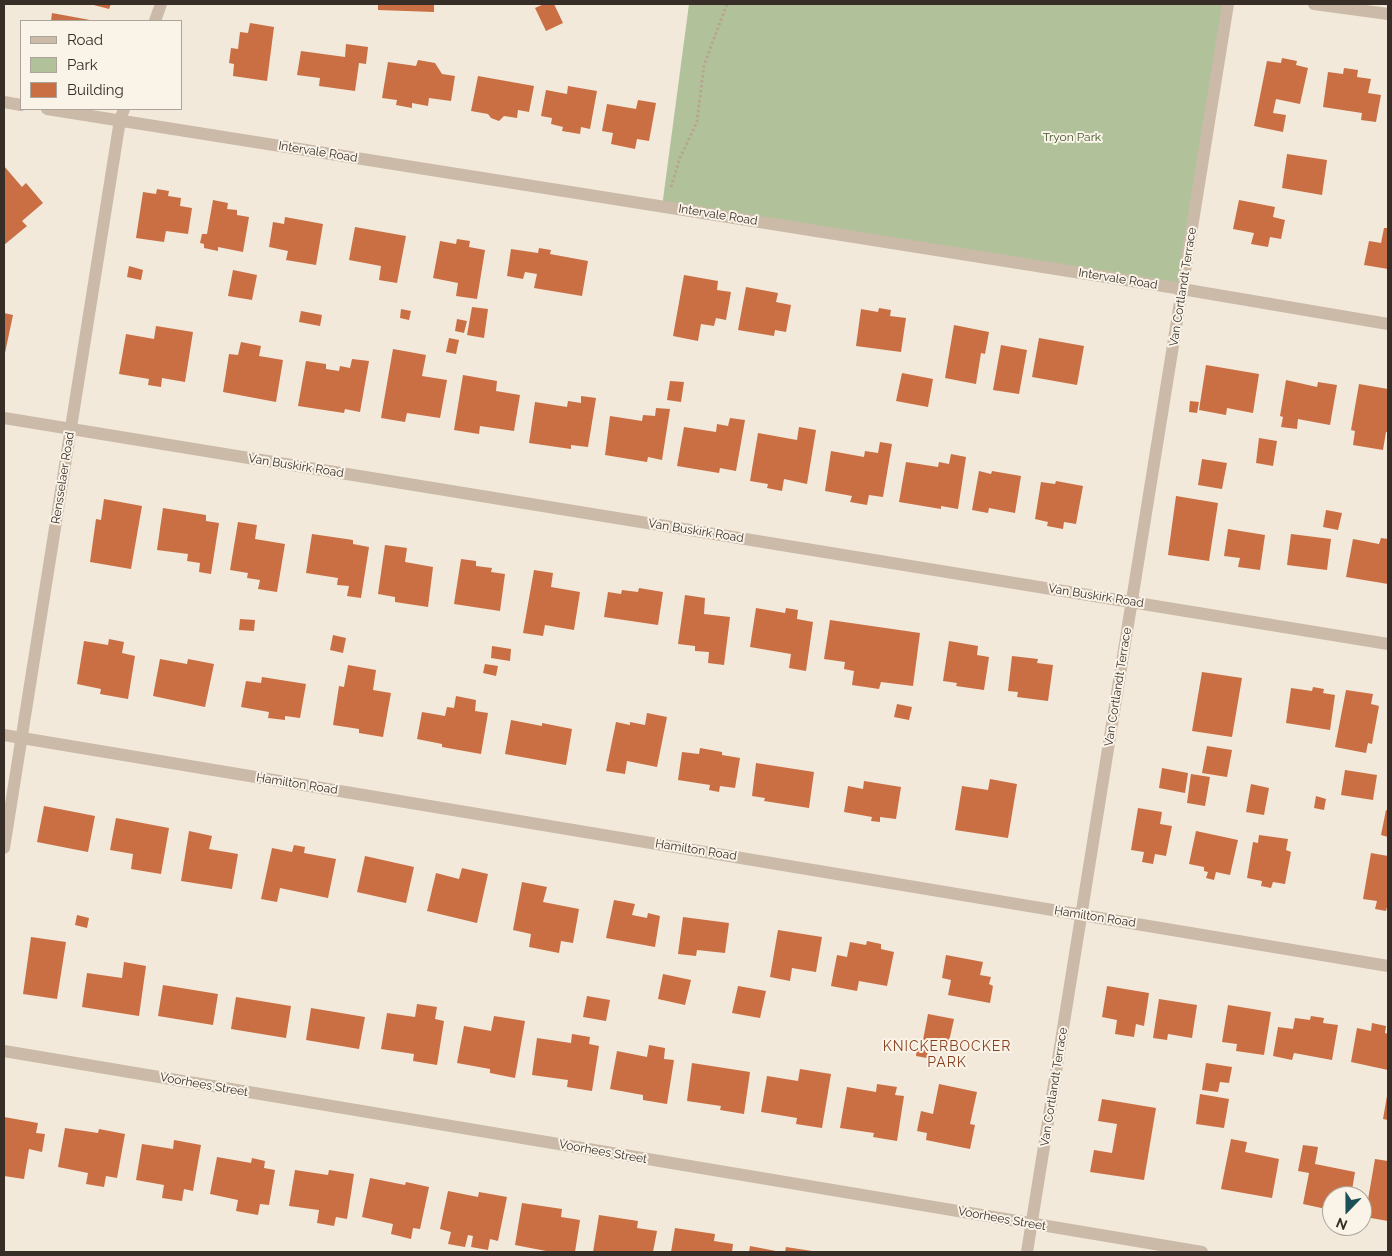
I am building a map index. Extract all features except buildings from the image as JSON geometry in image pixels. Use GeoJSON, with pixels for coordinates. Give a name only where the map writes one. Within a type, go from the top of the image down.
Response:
{"type":"FeatureCollection","features":[{"type":"Feature","properties":{"kind":"street"},"geometry":{"type":"LineString","coordinates":[[155,20],[161,4]]}},
{"type":"Feature","properties":{"kind":"street","name":"Van Cortlandt Terrace"},"geometry":{"type":"LineString","coordinates":[[1027,1252],[1228,4]]}},
{"type":"Feature","properties":{"kind":"street"},"geometry":{"type":"LineString","coordinates":[[1314,4],[1388,14]]}},
{"type":"Feature","properties":{"kind":"street"},"geometry":{"type":"LineString","coordinates":[[4,102],[20,105]]}},
{"type":"Feature","properties":{"kind":"street","name":"Intervale Road"},"geometry":{"type":"LineString","coordinates":[[60,110],[122,115],[666,207],[1182,289],[1388,324]]}},
{"type":"Feature","properties":{"kind":"street","name":"Rensselaer Road"},"geometry":{"type":"LineString","coordinates":[[4,848],[122,115]]}},
{"type":"Feature","properties":{"kind":"street","name":"Van Buskirk Road"},"geometry":{"type":"LineString","coordinates":[[4,418],[1388,644]]}},
{"type":"Feature","properties":{"kind":"street","name":"Hamilton Road"},"geometry":{"type":"LineString","coordinates":[[4,735],[1388,966]]}},
{"type":"Feature","properties":{"kind":"street","name":"Voorhees Street"},"geometry":{"type":"LineString","coordinates":[[4,1051],[1202,1252]]}},
{"type":"Feature","properties":{"kind":"path"},"geometry":{"type":"LineString","coordinates":[[666,207],[680,158],[697,122],[704,65],[727,4]]}},
{"type":"Feature","properties":{"kind":"green space","name":"Tryon Park"},"geometry":{"type":"Polygon","coordinates":[[[689,4],[1228,4],[1182,289],[662,207],[689,4]]]}},
{"type":"Feature","properties":{"kind":"district","name":"KNICKERBOCKER PARK"},"geometry":{"type":"Point","coordinates":[947,1056]}}]}
